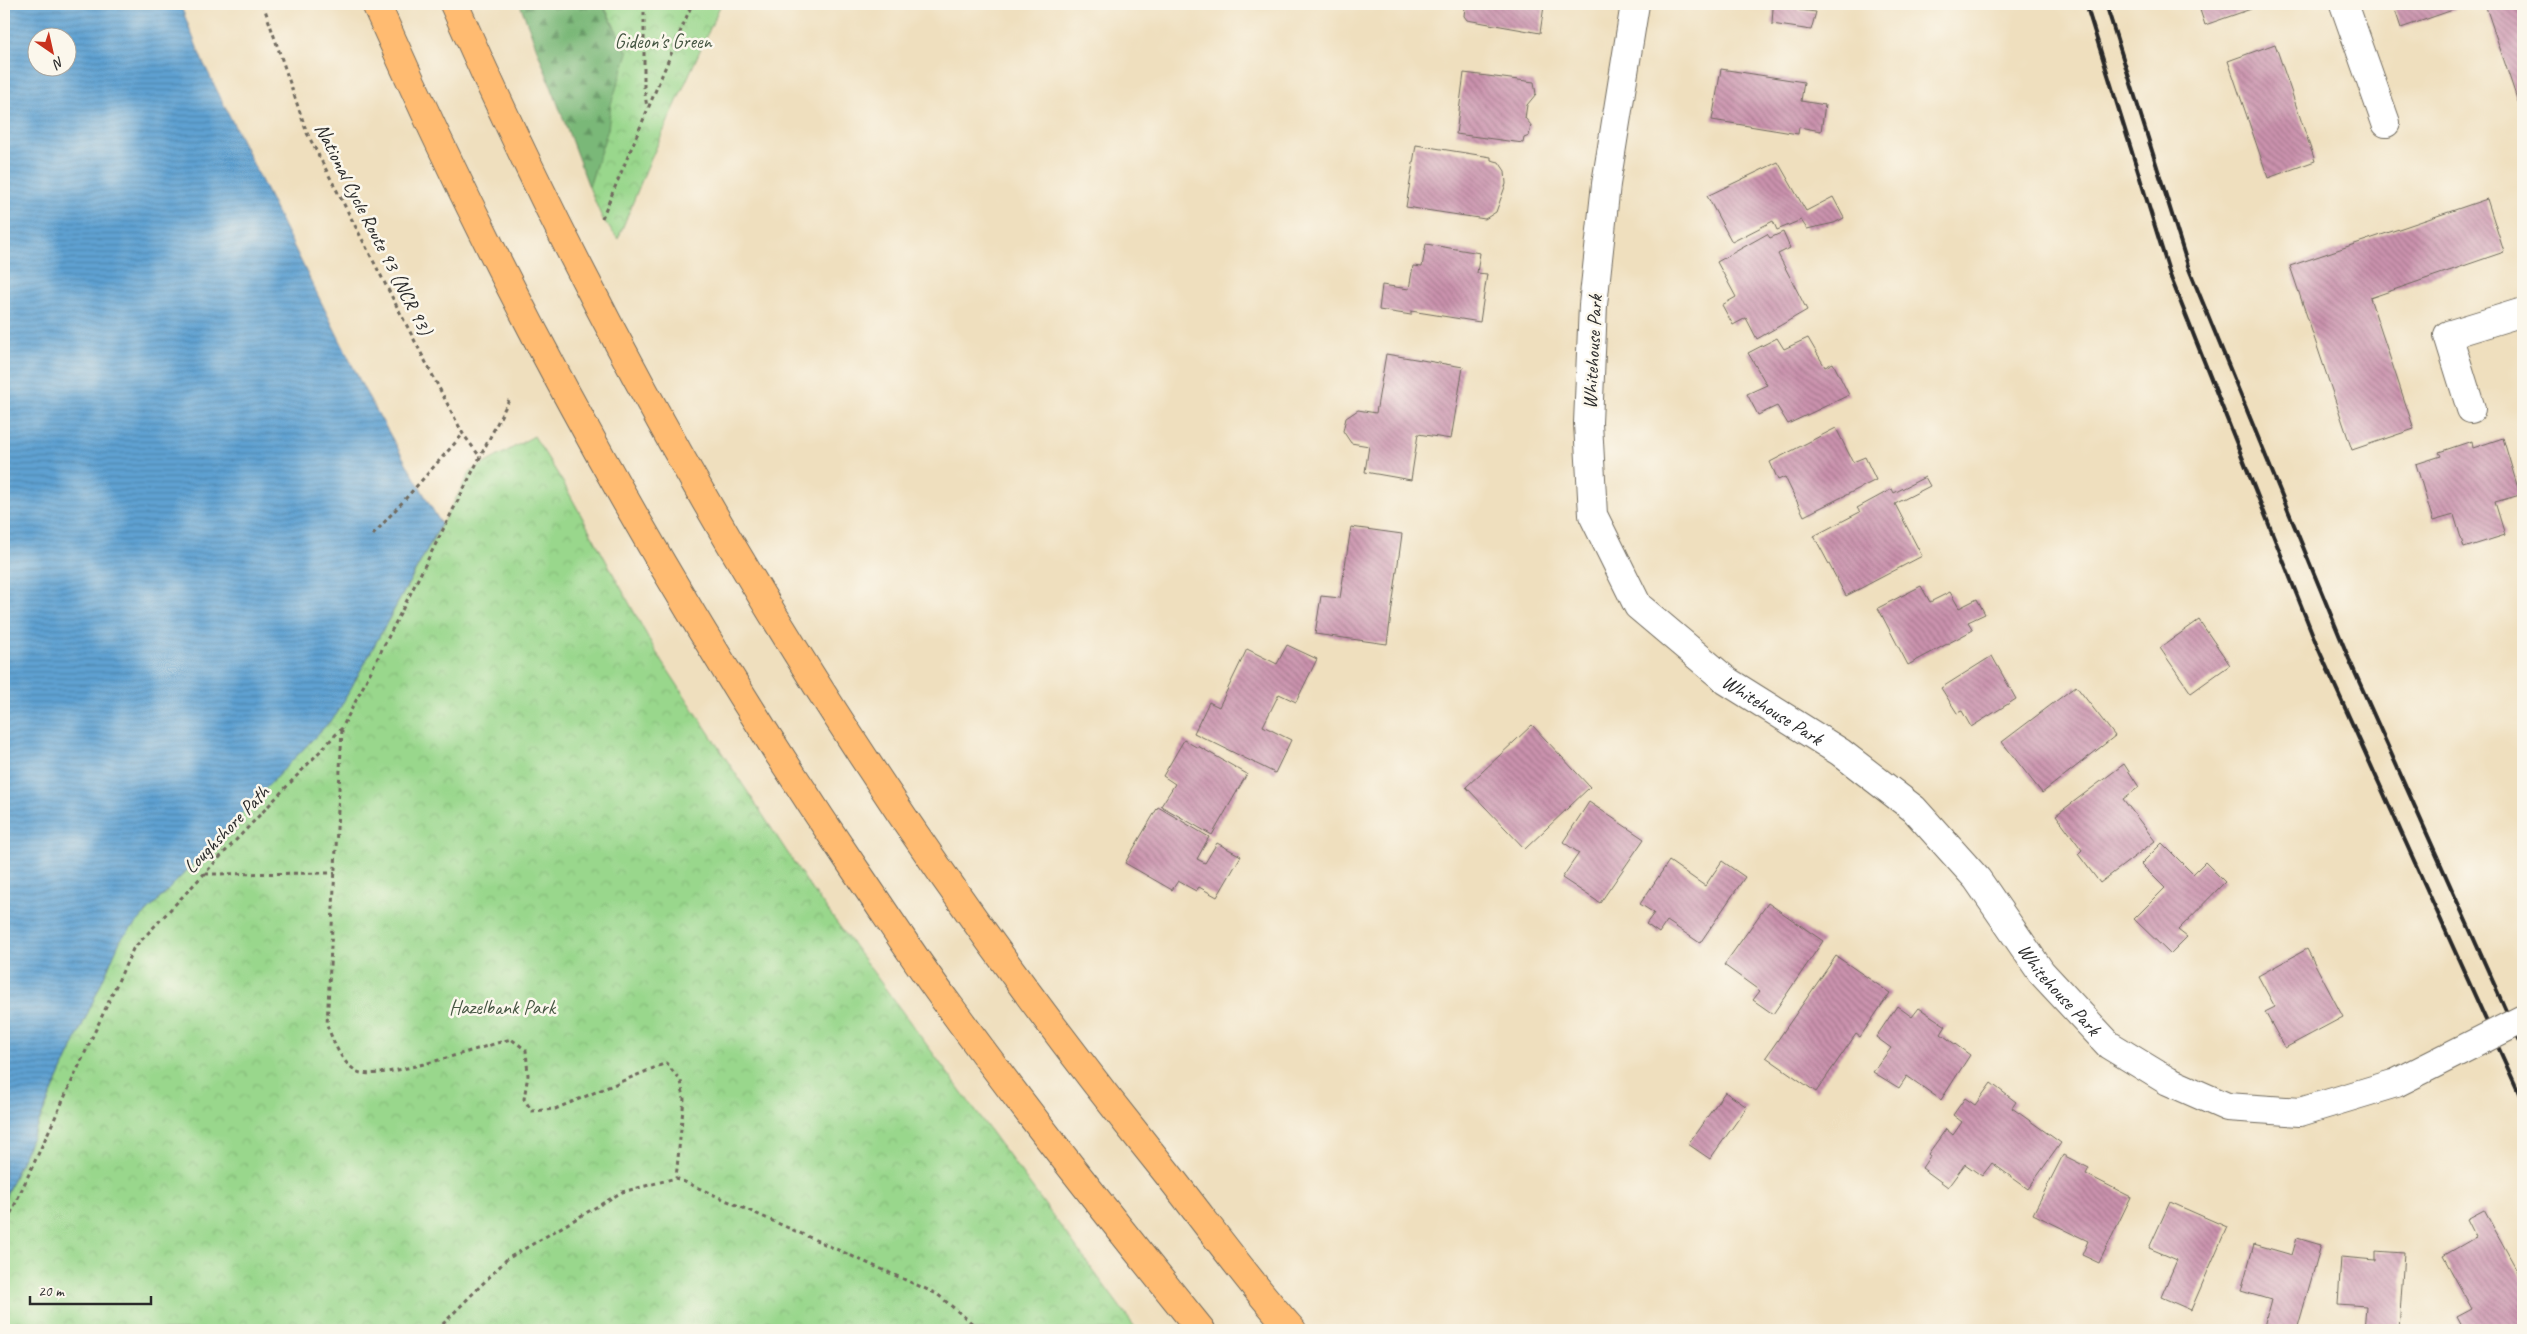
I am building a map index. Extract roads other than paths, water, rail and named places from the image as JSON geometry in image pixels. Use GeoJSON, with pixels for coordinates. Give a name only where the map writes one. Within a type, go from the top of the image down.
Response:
{"type":"FeatureCollection","features":[{"type":"Feature","properties":{"kind":"highway"},"geometry":{"type":"LineString","coordinates":[[376,4],[445,156],[595,446],[706,638],[777,752],[948,1005],[1111,1219],[1201,1330]]}},
{"type":"Feature","properties":{"kind":"highway"},"geometry":{"type":"LineString","coordinates":[[454,4],[492,90],[606,319],[740,558],[857,747],[947,881],[1045,1018],[1292,1330]]}},
{"type":"Feature","properties":{"kind":"street","name":"Whitehouse Park"},"geometry":{"type":"LineString","coordinates":[[1636,4],[1606,184],[1593,304],[1588,423],[1593,515],[1638,606],[1727,682],[1840,752],[1914,809],[1977,879],[2041,972],[2109,1045],[2168,1081],[2227,1107],[2300,1112],[2396,1084],[2523,1020]]}},
{"type":"Feature","properties":{"kind":"street"},"geometry":{"type":"LineString","coordinates":[[2344,4],[2386,123]]}},
{"type":"Feature","properties":{"kind":"street"},"geometry":{"type":"LineString","coordinates":[[2471,409],[2448,335],[2523,312]]}},
{"type":"Feature","properties":{"kind":"water"},"geometry":{"type":"Polygon","coordinates":[[[4,4],[180,4],[202,60],[364,389],[441,524],[336,715],[121,939],[4,1199],[4,4]]]}},
{"type":"Feature","properties":{"kind":"railway"},"geometry":{"type":"LineString","coordinates":[[2086,4],[2171,278],[2318,648],[2523,1102]]}},
{"type":"Feature","properties":{"kind":"railway"},"geometry":{"type":"LineString","coordinates":[[2106,4],[2189,269],[2349,659],[2523,1049]]}},
{"type":"Feature","properties":{"kind":"park label","name":"Gideon's Green"},"geometry":{"type":"Point","coordinates":[663,41]}},
{"type":"Feature","properties":{"kind":"park label","name":"Hazelbank Park"},"geometry":{"type":"Point","coordinates":[502,1007]}}]}
